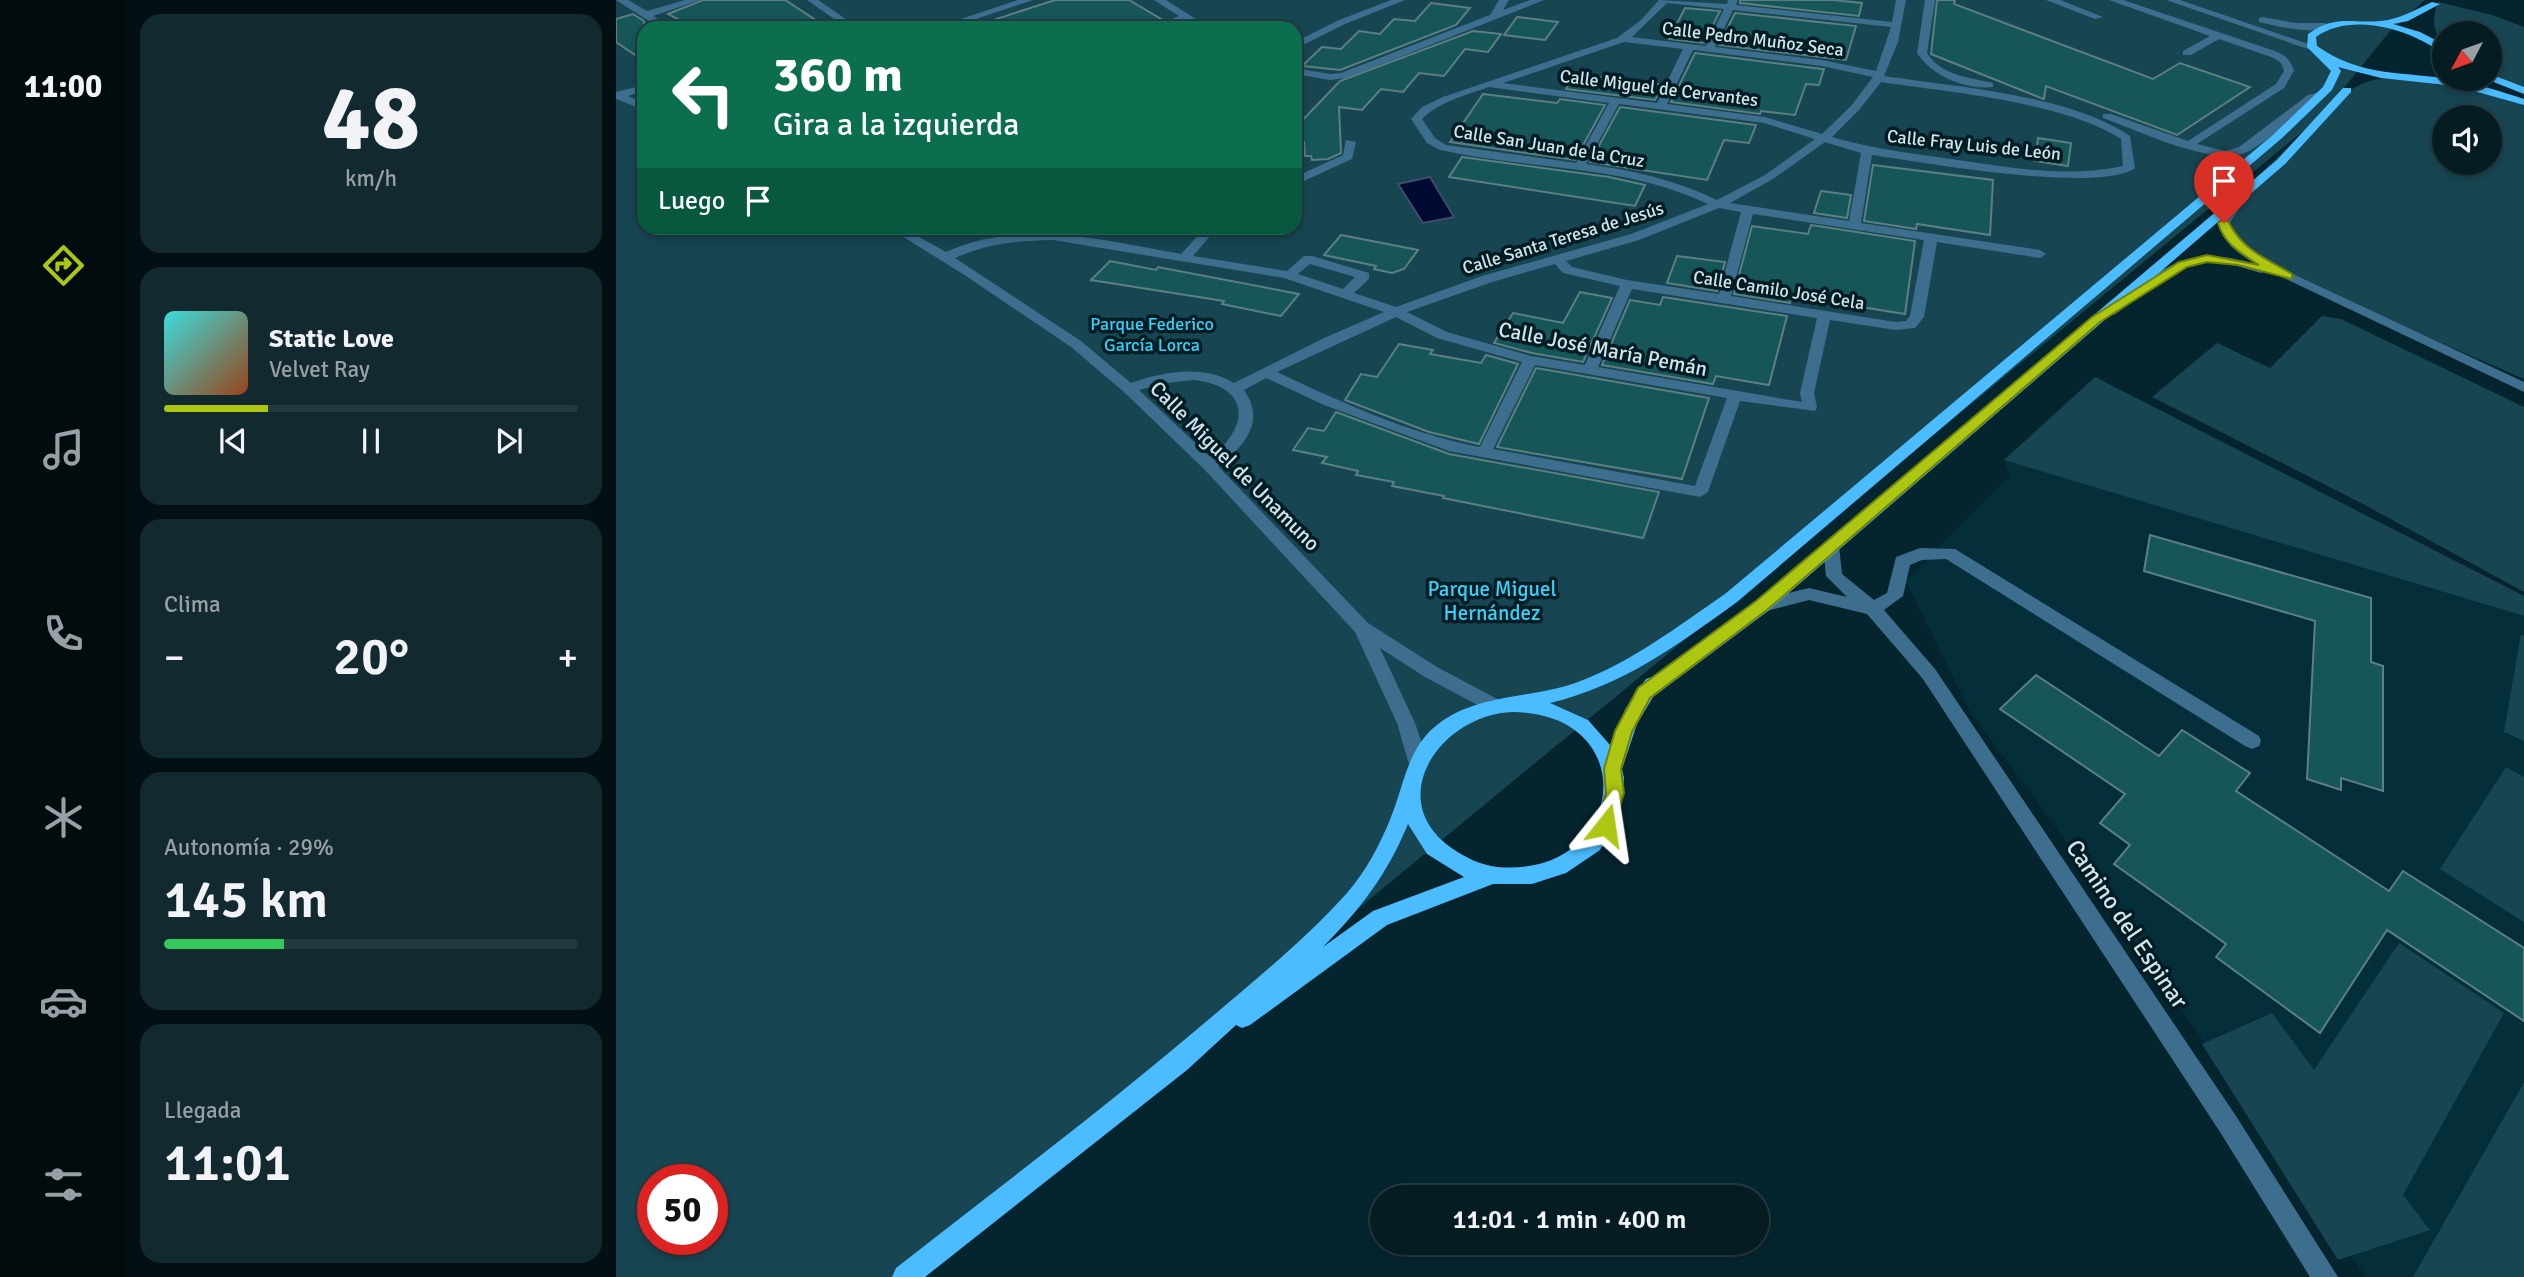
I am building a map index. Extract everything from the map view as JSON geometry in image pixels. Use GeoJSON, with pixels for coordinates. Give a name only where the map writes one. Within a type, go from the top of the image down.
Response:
{"type":"FeatureCollection","features":[{"type":"Feature","properties":{"kind":"main road"},"geometry":{"type":"LineString","coordinates":[[2376,24],[2432,40],[2429,24],[2437,2]]}},
{"type":"Feature","properties":{"kind":"main road"},"geometry":{"type":"LineString","coordinates":[[1170,1068],[1355,900],[1381,861],[1411,789],[1418,761],[1435,737],[1465,716],[1582,688],[1650,655],[1731,598],[2278,136],[2328,88],[2336,71],[2312,47],[2311,36],[2325,26],[2342,23],[2376,24],[2405,19],[2437,2]]}},
{"type":"Feature","properties":{"kind":"main road"},"geometry":{"type":"LineString","coordinates":[[2323,56],[2360,72],[2400,79],[2457,83],[2524,102]]}},
{"type":"Feature","properties":{"kind":"main road"},"geometry":{"type":"LineString","coordinates":[[2423,79],[2432,77]]}},
{"type":"Feature","properties":{"kind":"main road"},"geometry":{"type":"LineString","coordinates":[[2278,136],[2357,87],[2400,79]]}},
{"type":"Feature","properties":{"kind":"main road"},"geometry":{"type":"LineString","coordinates":[[2502,82],[2524,91]]}},
{"type":"Feature","properties":{"kind":"main road"},"geometry":{"type":"LineString","coordinates":[[1644,693],[1762,606],[2281,162],[2357,87]]}},
{"type":"Feature","properties":{"kind":"main road"},"geometry":{"type":"LineString","coordinates":[[1612,769],[1623,731],[1644,693],[1731,598]]}},
{"type":"Feature","properties":{"kind":"main road"},"geometry":{"type":"LineString","coordinates":[[1411,789],[1414,814],[1427,840],[1452,863],[1490,876],[1533,876],[1555,869],[1587,849],[1606,825],[1615,793],[1612,769],[1598,741],[1581,725],[1552,710],[1504,706]]}},
{"type":"Feature","properties":{"kind":"main road"},"geometry":{"type":"LineString","coordinates":[[905,1277],[1170,1068],[1380,918],[1490,876]]}},
{"type":"Feature","properties":{"kind":"street"},"geometry":{"type":"LineString","coordinates":[[621,0],[655,21]]}},
{"type":"Feature","properties":{"kind":"street"},"geometry":{"type":"LineString","coordinates":[[645,15],[695,0]]}},
{"type":"Feature","properties":{"kind":"street"},"geometry":{"type":"LineString","coordinates":[[812,0],[844,21]]}},
{"type":"Feature","properties":{"kind":"street"},"geometry":{"type":"LineString","coordinates":[[961,21],[1027,0]]}},
{"type":"Feature","properties":{"kind":"street"},"geometry":{"type":"LineString","coordinates":[[1159,0],[1194,21]]}},
{"type":"Feature","properties":{"kind":"street"},"geometry":{"type":"LineString","coordinates":[[1302,43],[1342,23],[1401,0]]}},
{"type":"Feature","properties":{"kind":"street"},"geometry":{"type":"LineString","coordinates":[[1494,17],[1504,0]]}},
{"type":"Feature","properties":{"kind":"street"},"geometry":{"type":"LineString","coordinates":[[1302,72],[1343,76],[1539,0]]}},
{"type":"Feature","properties":{"kind":"street"},"geometry":{"type":"LineString","coordinates":[[1666,0],[1731,3],[1896,25]]}},
{"type":"Feature","properties":{"kind":"street","name":"Calle San Juan de la Cruz"},"geometry":{"type":"LineString","coordinates":[[1666,0],[1623,39],[1572,60],[1487,83],[1443,100],[1417,115],[1416,119],[1435,145],[1618,172],[1683,188],[1717,204]]}},
{"type":"Feature","properties":{"kind":"street","name":"Calle Santa Teresa de Jesús"},"geometry":{"type":"LineString","coordinates":[[1234,389],[1395,311],[1488,279],[1638,236],[1717,204],[1756,182],[1824,138],[1842,122],[1879,77],[1891,48],[1901,0]]}},
{"type":"Feature","properties":{"kind":"street"},"geometry":{"type":"LineString","coordinates":[[1930,0],[1923,52],[1931,65],[1943,74],[2056,98],[2217,153],[2239,152],[2312,97],[2320,95]]}},
{"type":"Feature","properties":{"kind":"street"},"geometry":{"type":"LineString","coordinates":[[2051,0],[2111,9]]}},
{"type":"Feature","properties":{"kind":"street"},"geometry":{"type":"LineString","coordinates":[[2147,0],[2224,25],[2266,30]]}},
{"type":"Feature","properties":{"kind":"street"},"geometry":{"type":"LineString","coordinates":[[2171,0],[2312,47]]}},
{"type":"Feature","properties":{"kind":"street"},"geometry":{"type":"LineString","coordinates":[[2182,0],[2260,20],[2297,26],[2325,26]]}},
{"type":"Feature","properties":{"kind":"street"},"geometry":{"type":"LineString","coordinates":[[1709,50],[1731,3]]}},
{"type":"Feature","properties":{"kind":"street"},"geometry":{"type":"LineString","coordinates":[[2093,3],[2219,35],[2281,57],[2289,71],[2280,86],[2189,145]]}},
{"type":"Feature","properties":{"kind":"street"},"geometry":{"type":"LineString","coordinates":[[1176,21],[1187,17]]}},
{"type":"Feature","properties":{"kind":"street"},"geometry":{"type":"LineString","coordinates":[[2187,54],[2219,35]]}},
{"type":"Feature","properties":{"kind":"street","name":"Calle Pedro Muñoz Seca"},"geometry":{"type":"LineString","coordinates":[[1623,39],[1822,63],[1879,77]]}},
{"type":"Feature","properties":{"kind":"street"},"geometry":{"type":"LineString","coordinates":[[1661,106],[1689,48]]}},
{"type":"Feature","properties":{"kind":"street","name":"Calle Fray Luis de León"},"geometry":{"type":"LineString","coordinates":[[1824,138],[1867,150],[2021,172],[2107,173],[2129,168],[2126,138],[2112,129],[2046,106],[1879,77]]}},
{"type":"Feature","properties":{"kind":"street","name":"Calle Miguel de Cervantes"},"geometry":{"type":"LineString","coordinates":[[1487,83],[1765,120],[1824,138]]}},
{"type":"Feature","properties":{"kind":"street"},"geometry":{"type":"LineString","coordinates":[[618,96],[637,90]]}},
{"type":"Feature","properties":{"kind":"street"},"geometry":{"type":"LineString","coordinates":[[618,96],[637,104]]}},
{"type":"Feature","properties":{"kind":"street"},"geometry":{"type":"LineString","coordinates":[[1579,167],[1616,101]]}},
{"type":"Feature","properties":{"kind":"street"},"geometry":{"type":"LineString","coordinates":[[1302,177],[1348,157],[1350,142]]}},
{"type":"Feature","properties":{"kind":"street"},"geometry":{"type":"LineString","coordinates":[[1854,226],[1867,150]]}},
{"type":"Feature","properties":{"kind":"street"},"geometry":{"type":"LineString","coordinates":[[1302,175],[1322,161]]}},
{"type":"Feature","properties":{"kind":"street"},"geometry":{"type":"LineString","coordinates":[[2239,198],[2224,223],[2228,236],[2239,248],[2288,277],[2524,388]]}},
{"type":"Feature","properties":{"kind":"street"},"geometry":{"type":"LineString","coordinates":[[1717,204],[2040,254]]}},
{"type":"Feature","properties":{"kind":"street"},"geometry":{"type":"LineString","coordinates":[[1724,299],[1748,210]]}},
{"type":"Feature","properties":{"kind":"street","name":"Calle Miguel de Unamuno"},"geometry":{"type":"LineString","coordinates":[[907,235],[946,257],[1076,344],[1129,389],[1209,465],[1362,628]]}},
{"type":"Feature","properties":{"kind":"street"},"geometry":{"type":"LineString","coordinates":[[1184,258],[1204,235]]}},
{"type":"Feature","properties":{"kind":"street","name":"Calle José María Pemán"},"geometry":{"type":"LineString","coordinates":[[946,257],[968,247],[1003,239],[1053,236],[1289,276],[1395,311],[1442,335],[1530,360],[1810,408],[1807,393],[1825,314]]}},
{"type":"Feature","properties":{"kind":"street","name":"Calle Camilo José Cela"},"geometry":{"type":"LineString","coordinates":[[1558,260],[1568,270],[1627,284],[1896,326],[1910,325],[1917,317],[1931,238]]}},
{"type":"Feature","properties":{"kind":"street"},"geometry":{"type":"LineString","coordinates":[[2096,320],[2183,265],[2207,258],[2239,262],[2288,277]]}},
{"type":"Feature","properties":{"kind":"street"},"geometry":{"type":"LineString","coordinates":[[1289,276],[1308,259],[1364,276],[1346,294]]}},
{"type":"Feature","properties":{"kind":"street"},"geometry":{"type":"LineString","coordinates":[[1590,370],[1627,284]]}},
{"type":"Feature","properties":{"kind":"street"},"geometry":{"type":"LineString","coordinates":[[1484,453],[1530,360]]}},
{"type":"Feature","properties":{"kind":"street"},"geometry":{"type":"LineString","coordinates":[[1265,372],[1329,402],[1454,447],[1700,492],[1735,395]]}},
{"type":"Feature","properties":{"kind":"street"},"geometry":{"type":"LineString","coordinates":[[1129,389],[1163,378],[1181,376],[1203,377],[1222,382],[1234,389],[1248,408],[1247,423],[1239,440],[1228,453],[1209,465]]}},
{"type":"Feature","properties":{"kind":"street","name":"Camino del Espinar"},"geometry":{"type":"LineString","coordinates":[[1831,546],[1834,576],[1873,609],[1929,674],[2221,1113],[2325,1277]]}},
{"type":"Feature","properties":{"kind":"street"},"geometry":{"type":"LineString","coordinates":[[1762,606],[1809,594],[1873,609],[1895,596],[1902,561],[1920,554],[1949,553],[2252,741]]}},
{"type":"Feature","properties":{"kind":"street"},"geometry":{"type":"LineString","coordinates":[[1362,628],[1431,672],[1504,706]]}},
{"type":"Feature","properties":{"kind":"street"},"geometry":{"type":"LineString","coordinates":[[1362,628],[1406,723],[1418,761]]}},
{"type":"Feature","properties":{"kind":"shaded area"},"geometry":{"type":"Polygon","coordinates":[[[2004,460],[2524,616],[2524,1081],[2413,1277],[2366,1277],[2053,823],[1970,712],[1906,581],[2010,475],[2004,460]]]}},
{"type":"Feature","properties":{"kind":"green space"},"geometry":{"type":"Polygon","coordinates":[[[616,0],[2425,0],[2390,31],[2326,110],[2345,94],[2367,82],[2402,78],[2432,81],[2432,91],[2479,91],[2524,102],[2524,379],[2290,277],[2259,258],[2235,238],[2226,217],[2232,201],[2315,121],[1138,1090],[893,1277],[616,1277],[616,0]]]}},
{"type":"Feature","properties":{"kind":"green space"},"geometry":{"type":"Polygon","coordinates":[[[2438,2],[2492,15],[2524,27],[2524,90],[2502,82],[2502,21],[2434,21],[2438,2]]]}},
{"type":"Feature","properties":{"kind":"green space"},"geometry":{"type":"Polygon","coordinates":[[[2322,316],[2341,319],[2524,407],[2524,592],[2365,505],[2152,397],[2217,343],[2270,368],[2322,316]]]}},
{"type":"Feature","properties":{"kind":"green space"},"geometry":{"type":"Polygon","coordinates":[[[2095,377],[2524,596],[2524,616],[2004,460],[2095,377]]]}},
{"type":"Feature","properties":{"kind":"green space"},"geometry":{"type":"Polygon","coordinates":[[[2521,634],[2524,636],[2524,741],[2504,732],[2521,634]]]}},
{"type":"Feature","properties":{"kind":"green space"},"geometry":{"type":"Polygon","coordinates":[[[2506,767],[2524,777],[2524,922],[2440,869],[2506,767]]]}},
{"type":"Feature","properties":{"kind":"green space"},"geometry":{"type":"Polygon","coordinates":[[[2399,943],[2504,1013],[2403,1195],[2430,1230],[2338,1260],[2202,1044],[2272,1013],[2314,1070],[2399,943]]]}},
{"type":"Feature","properties":{"kind":"green space"},"geometry":{"type":"Polygon","coordinates":[[[2524,1082],[2524,1277],[2413,1277],[2524,1082]]]}},
{"type":"Feature","properties":{"kind":"water"},"geometry":{"type":"Polygon","coordinates":[[[1430,177],[1454,217],[1423,223],[1398,184],[1430,177]]]}},
{"type":"Feature","properties":{"kind":"building"},"geometry":{"type":"Polygon","coordinates":[[[703,0],[785,0],[817,21],[681,21],[668,14],[703,0]]]}},
{"type":"Feature","properties":{"kind":"building"},"geometry":{"type":"Polygon","coordinates":[[[1055,0],[1129,0],[1161,19],[1155,21],[990,21],[1055,0]]]}},
{"type":"Feature","properties":{"kind":"building"},"geometry":{"type":"Polygon","coordinates":[[[1740,0],[1833,0],[1862,3],[1859,16],[1740,3],[1740,0]]]}},
{"type":"Feature","properties":{"kind":"building"},"geometry":{"type":"Polygon","coordinates":[[[1937,0],[1955,0],[1954,4],[2153,79],[2180,63],[2250,87],[2177,135],[2046,86],[2044,99],[1931,54],[1937,0]]]}},
{"type":"Feature","properties":{"kind":"building"},"geometry":{"type":"Polygon","coordinates":[[[1431,3],[1470,8],[1456,25],[1340,70],[1302,66],[1322,47],[1341,49],[1359,31],[1380,34],[1394,19],[1415,21],[1431,3]]]}},
{"type":"Feature","properties":{"kind":"building"},"geometry":{"type":"Polygon","coordinates":[[[1685,8],[1720,11],[1704,43],[1669,39],[1685,8]]]}},
{"type":"Feature","properties":{"kind":"building"},"geometry":{"type":"Polygon","coordinates":[[[1735,13],[1856,26],[1846,60],[1719,45],[1735,13]]]}},
{"type":"Feature","properties":{"kind":"building"},"geometry":{"type":"Polygon","coordinates":[[[633,14],[644,21],[637,21],[637,56],[616,42],[616,19],[633,14]]]}},
{"type":"Feature","properties":{"kind":"building"},"geometry":{"type":"Polygon","coordinates":[[[1517,17],[1558,22],[1545,40],[1504,35],[1517,17]]]}},
{"type":"Feature","properties":{"kind":"building"},"geometry":{"type":"Polygon","coordinates":[[[1473,31],[1501,34],[1488,52],[1465,49],[1444,76],[1419,73],[1403,92],[1381,89],[1362,110],[1339,107],[1341,153],[1328,159],[1312,160],[1311,156],[1305,156],[1302,121],[1340,81],[1473,31]]]}},
{"type":"Feature","properties":{"kind":"building"},"geometry":{"type":"Polygon","coordinates":[[[1695,53],[1824,69],[1819,85],[1806,84],[1795,115],[1761,111],[1760,114],[1671,102],[1695,53]]]}},
{"type":"Feature","properties":{"kind":"building"},"geometry":{"type":"Polygon","coordinates":[[[1575,74],[1663,84],[1655,100],[1566,89],[1575,74]]]}},
{"type":"Feature","properties":{"kind":"building"},"geometry":{"type":"Polygon","coordinates":[[[1483,94],[1557,103],[1560,99],[1605,105],[1575,160],[1450,142],[1483,94]]]}},
{"type":"Feature","properties":{"kind":"building"},"geometry":{"type":"Polygon","coordinates":[[[1620,107],[1756,125],[1749,143],[1724,140],[1707,180],[1590,162],[1620,107]]]}},
{"type":"Feature","properties":{"kind":"building"},"geometry":{"type":"Polygon","coordinates":[[[2038,138],[2071,143],[2068,166],[2035,161],[2038,138]]]}},
{"type":"Feature","properties":{"kind":"building"},"geometry":{"type":"Polygon","coordinates":[[[1462,157],[1609,177],[1645,185],[1635,206],[1449,177],[1462,157]]]}},
{"type":"Feature","properties":{"kind":"building"},"geometry":{"type":"Polygon","coordinates":[[[1873,165],[1993,180],[1990,235],[1917,224],[1916,229],[1864,221],[1873,165]]]}},
{"type":"Feature","properties":{"kind":"building"},"geometry":{"type":"Polygon","coordinates":[[[1821,191],[1851,195],[1847,218],[1814,213],[1821,191]]]}},
{"type":"Feature","properties":{"kind":"building"},"geometry":{"type":"Polygon","coordinates":[[[1811,225],[1915,241],[1905,314],[1792,296],[1790,303],[1734,294],[1752,226],[1808,234],[1811,225]]]}},
{"type":"Feature","properties":{"kind":"building"},"geometry":{"type":"Polygon","coordinates":[[[1341,235],[1418,250],[1404,269],[1392,273],[1374,269],[1376,266],[1324,255],[1341,235]]]}},
{"type":"Feature","properties":{"kind":"building"},"geometry":{"type":"Polygon","coordinates":[[[1677,256],[1725,262],[1717,291],[1667,283],[1677,256]]]}},
{"type":"Feature","properties":{"kind":"building"},"geometry":{"type":"Polygon","coordinates":[[[1110,261],[1156,270],[1158,267],[1299,294],[1281,316],[1222,304],[1224,301],[1091,280],[1110,261]]]}},
{"type":"Feature","properties":{"kind":"building"},"geometry":{"type":"Polygon","coordinates":[[[1580,292],[1612,298],[1583,362],[1494,343],[1513,313],[1563,323],[1580,292]]]}},
{"type":"Feature","properties":{"kind":"building"},"geometry":{"type":"Polygon","coordinates":[[[1663,297],[1787,316],[1769,385],[1716,376],[1713,384],[1602,365],[1630,300],[1660,305],[1663,297]]]}},
{"type":"Feature","properties":{"kind":"building"},"geometry":{"type":"Polygon","coordinates":[[[1399,344],[1433,350],[1430,354],[1481,363],[1486,355],[1518,364],[1479,444],[1429,432],[1345,400],[1361,374],[1377,377],[1399,344]]]}},
{"type":"Feature","properties":{"kind":"building"},"geometry":{"type":"Polygon","coordinates":[[[1536,368],[1709,398],[1682,479],[1497,447],[1536,368]]]}},
{"type":"Feature","properties":{"kind":"building"},"geometry":{"type":"Polygon","coordinates":[[[1336,412],[1449,454],[1659,492],[1643,538],[1392,486],[1394,482],[1356,475],[1358,471],[1322,463],[1327,457],[1293,450],[1308,428],[1324,431],[1336,412]]]}},
{"type":"Feature","properties":{"kind":"building"},"geometry":{"type":"Polygon","coordinates":[[[2150,535],[2371,598],[2371,662],[2383,666],[2383,791],[2341,778],[2341,790],[2307,779],[2315,621],[2144,571],[2150,535]]]}},
{"type":"Feature","properties":{"kind":"building"},"geometry":{"type":"Polygon","coordinates":[[[2036,675],[2159,756],[2182,730],[2250,773],[2236,791],[2389,891],[2403,871],[2524,948],[2524,1021],[2387,930],[2320,1033],[2216,957],[2226,944],[2114,864],[2130,845],[2100,823],[2125,794],[2000,709],[2036,675]]]}},
{"type":"Feature","properties":{"kind":"route"},"geometry":{"type":"LineString","coordinates":[[1606,825],[1615,793],[1612,769],[1623,731],[1644,693],[1762,606],[2096,320],[2183,265],[2207,258],[2239,262],[2288,277],[2239,248],[2228,236],[2224,223]]}},
{"type":"Feature","properties":{"kind":"park label","name":"Parque Federico García Lorca"},"geometry":{"type":"Point","coordinates":[1152,334]}},
{"type":"Feature","properties":{"kind":"park label","name":"Parque Miguel Hernández"},"geometry":{"type":"Point","coordinates":[1492,601]}}]}
